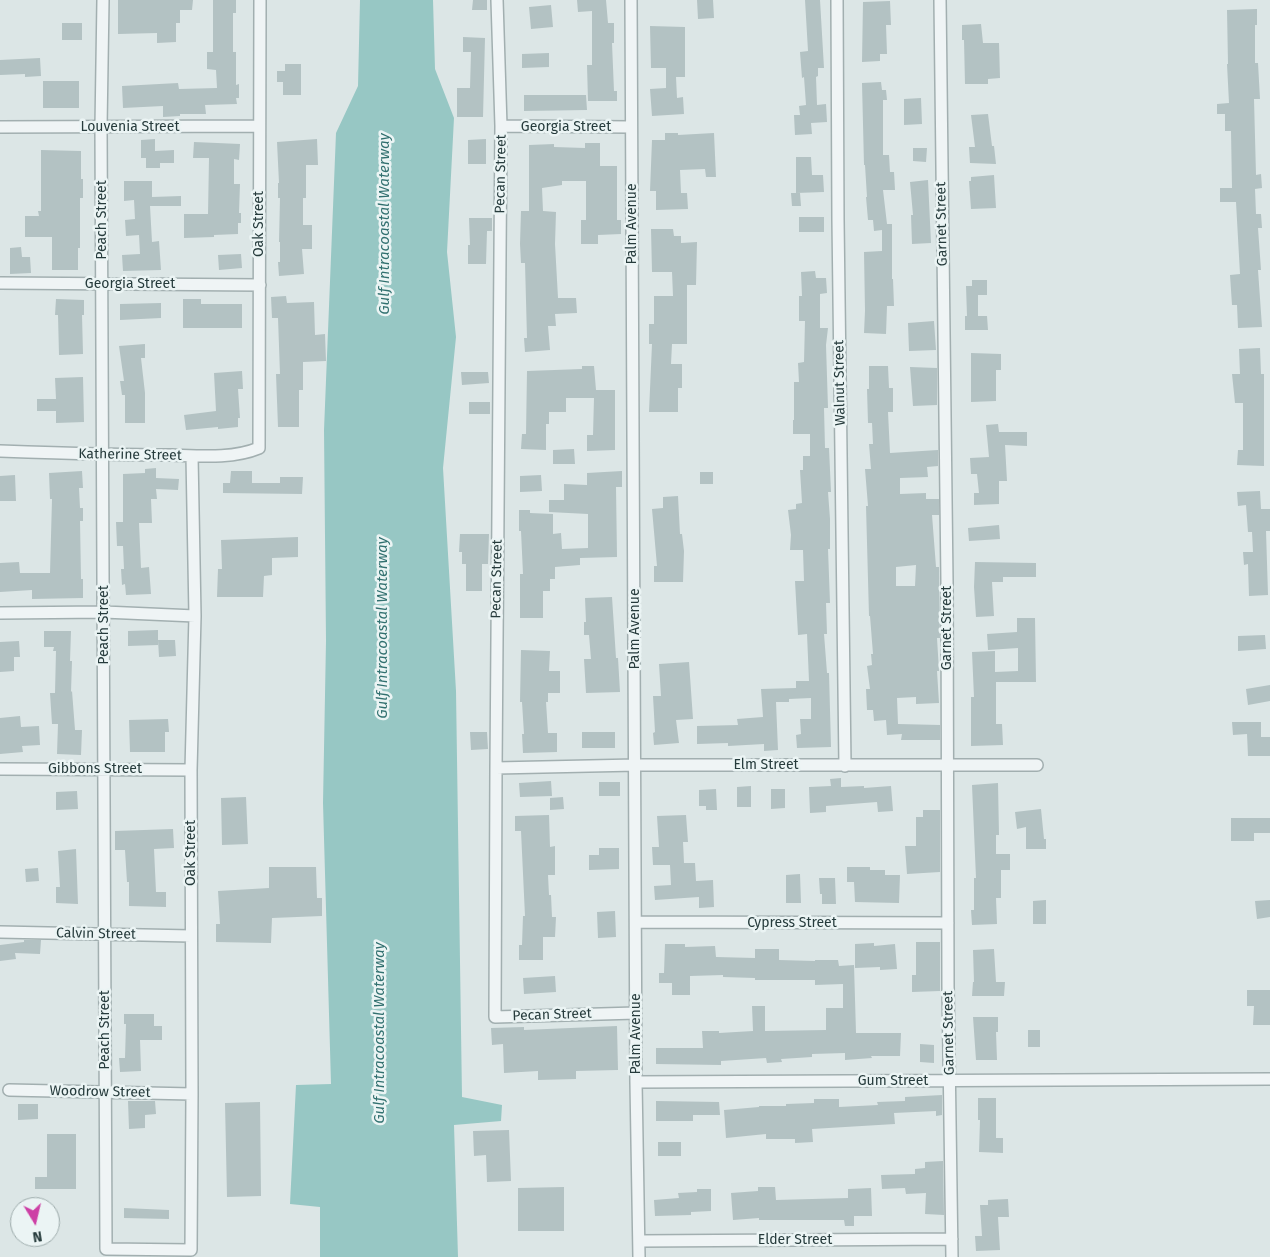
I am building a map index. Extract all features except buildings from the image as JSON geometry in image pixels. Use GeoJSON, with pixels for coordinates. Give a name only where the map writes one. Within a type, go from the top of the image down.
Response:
{"type":"FeatureCollection","features":[{"type":"Feature","properties":{"kind":"street","name":"Peach Street"},"geometry":{"type":"LineString","coordinates":[[103,0],[101,128],[106,1249],[191,1250]]}},
{"type":"Feature","properties":{"kind":"street","name":"Oak Street"},"geometry":{"type":"LineString","coordinates":[[258,448],[260,0]]}},
{"type":"Feature","properties":{"kind":"street","name":"Pecan Street"},"geometry":{"type":"LineString","coordinates":[[498,0],[501,126],[495,1017],[636,1013]]}},
{"type":"Feature","properties":{"kind":"street","name":"Palm Avenue"},"geometry":{"type":"LineString","coordinates":[[631,0],[637,922],[636,1082],[639,1257]]}},
{"type":"Feature","properties":{"kind":"street","name":"Walnut Street"},"geometry":{"type":"LineString","coordinates":[[837,0],[845,766]]}},
{"type":"Feature","properties":{"kind":"street","name":"Garnet Street"},"geometry":{"type":"LineString","coordinates":[[940,0],[952,1257]]}},
{"type":"Feature","properties":{"kind":"street","name":"Louvenia Street"},"geometry":{"type":"LineString","coordinates":[[0,127],[259,126]]}},
{"type":"Feature","properties":{"kind":"street","name":"Georgia Street"},"geometry":{"type":"LineString","coordinates":[[501,126],[632,127]]}},
{"type":"Feature","properties":{"kind":"street","name":"Georgia Street"},"geometry":{"type":"LineString","coordinates":[[0,283],[260,285]]}},
{"type":"Feature","properties":{"kind":"street","name":"Katherine Street"},"geometry":{"type":"LineString","coordinates":[[0,451],[192,456],[245,454],[258,448]]}},
{"type":"Feature","properties":{"kind":"street","name":"Oak Street"},"geometry":{"type":"LineString","coordinates":[[191,1250],[191,770],[195,616],[192,456]]}},
{"type":"Feature","properties":{"kind":"street"},"geometry":{"type":"LineString","coordinates":[[0,613],[104,612],[195,616]]}},
{"type":"Feature","properties":{"kind":"street","name":"Elm Street"},"geometry":{"type":"LineString","coordinates":[[496,768],[636,765],[1037,765]]}},
{"type":"Feature","properties":{"kind":"street","name":"Gibbons Street"},"geometry":{"type":"LineString","coordinates":[[0,769],[191,770]]}},
{"type":"Feature","properties":{"kind":"street","name":"Cypress Street"},"geometry":{"type":"LineString","coordinates":[[637,922],[948,923]]}},
{"type":"Feature","properties":{"kind":"street","name":"Calvin Street"},"geometry":{"type":"LineString","coordinates":[[0,932],[191,936]]}},
{"type":"Feature","properties":{"kind":"street","name":"Gum Street"},"geometry":{"type":"LineString","coordinates":[[636,1082],[1270,1079]]}},
{"type":"Feature","properties":{"kind":"street","name":"Woodrow Street"},"geometry":{"type":"LineString","coordinates":[[9,1090],[192,1094]]}},
{"type":"Feature","properties":{"kind":"street","name":"Elder Street"},"geometry":{"type":"LineString","coordinates":[[639,1241],[952,1239]]}},
{"type":"Feature","properties":{"kind":"water","name":"Gulf Intracoastal Waterway"},"geometry":{"type":"Polygon","coordinates":[[[360,0],[433,0],[435,69],[454,118],[447,252],[456,337],[443,468],[456,691],[462,1097],[502,1105],[501,1121],[454,1125],[458,1257],[320,1257],[320,1207],[290,1204],[296,1085],[331,1084],[323,803],[326,641],[324,430],[336,133],[358,86],[360,0]]]}}]}
